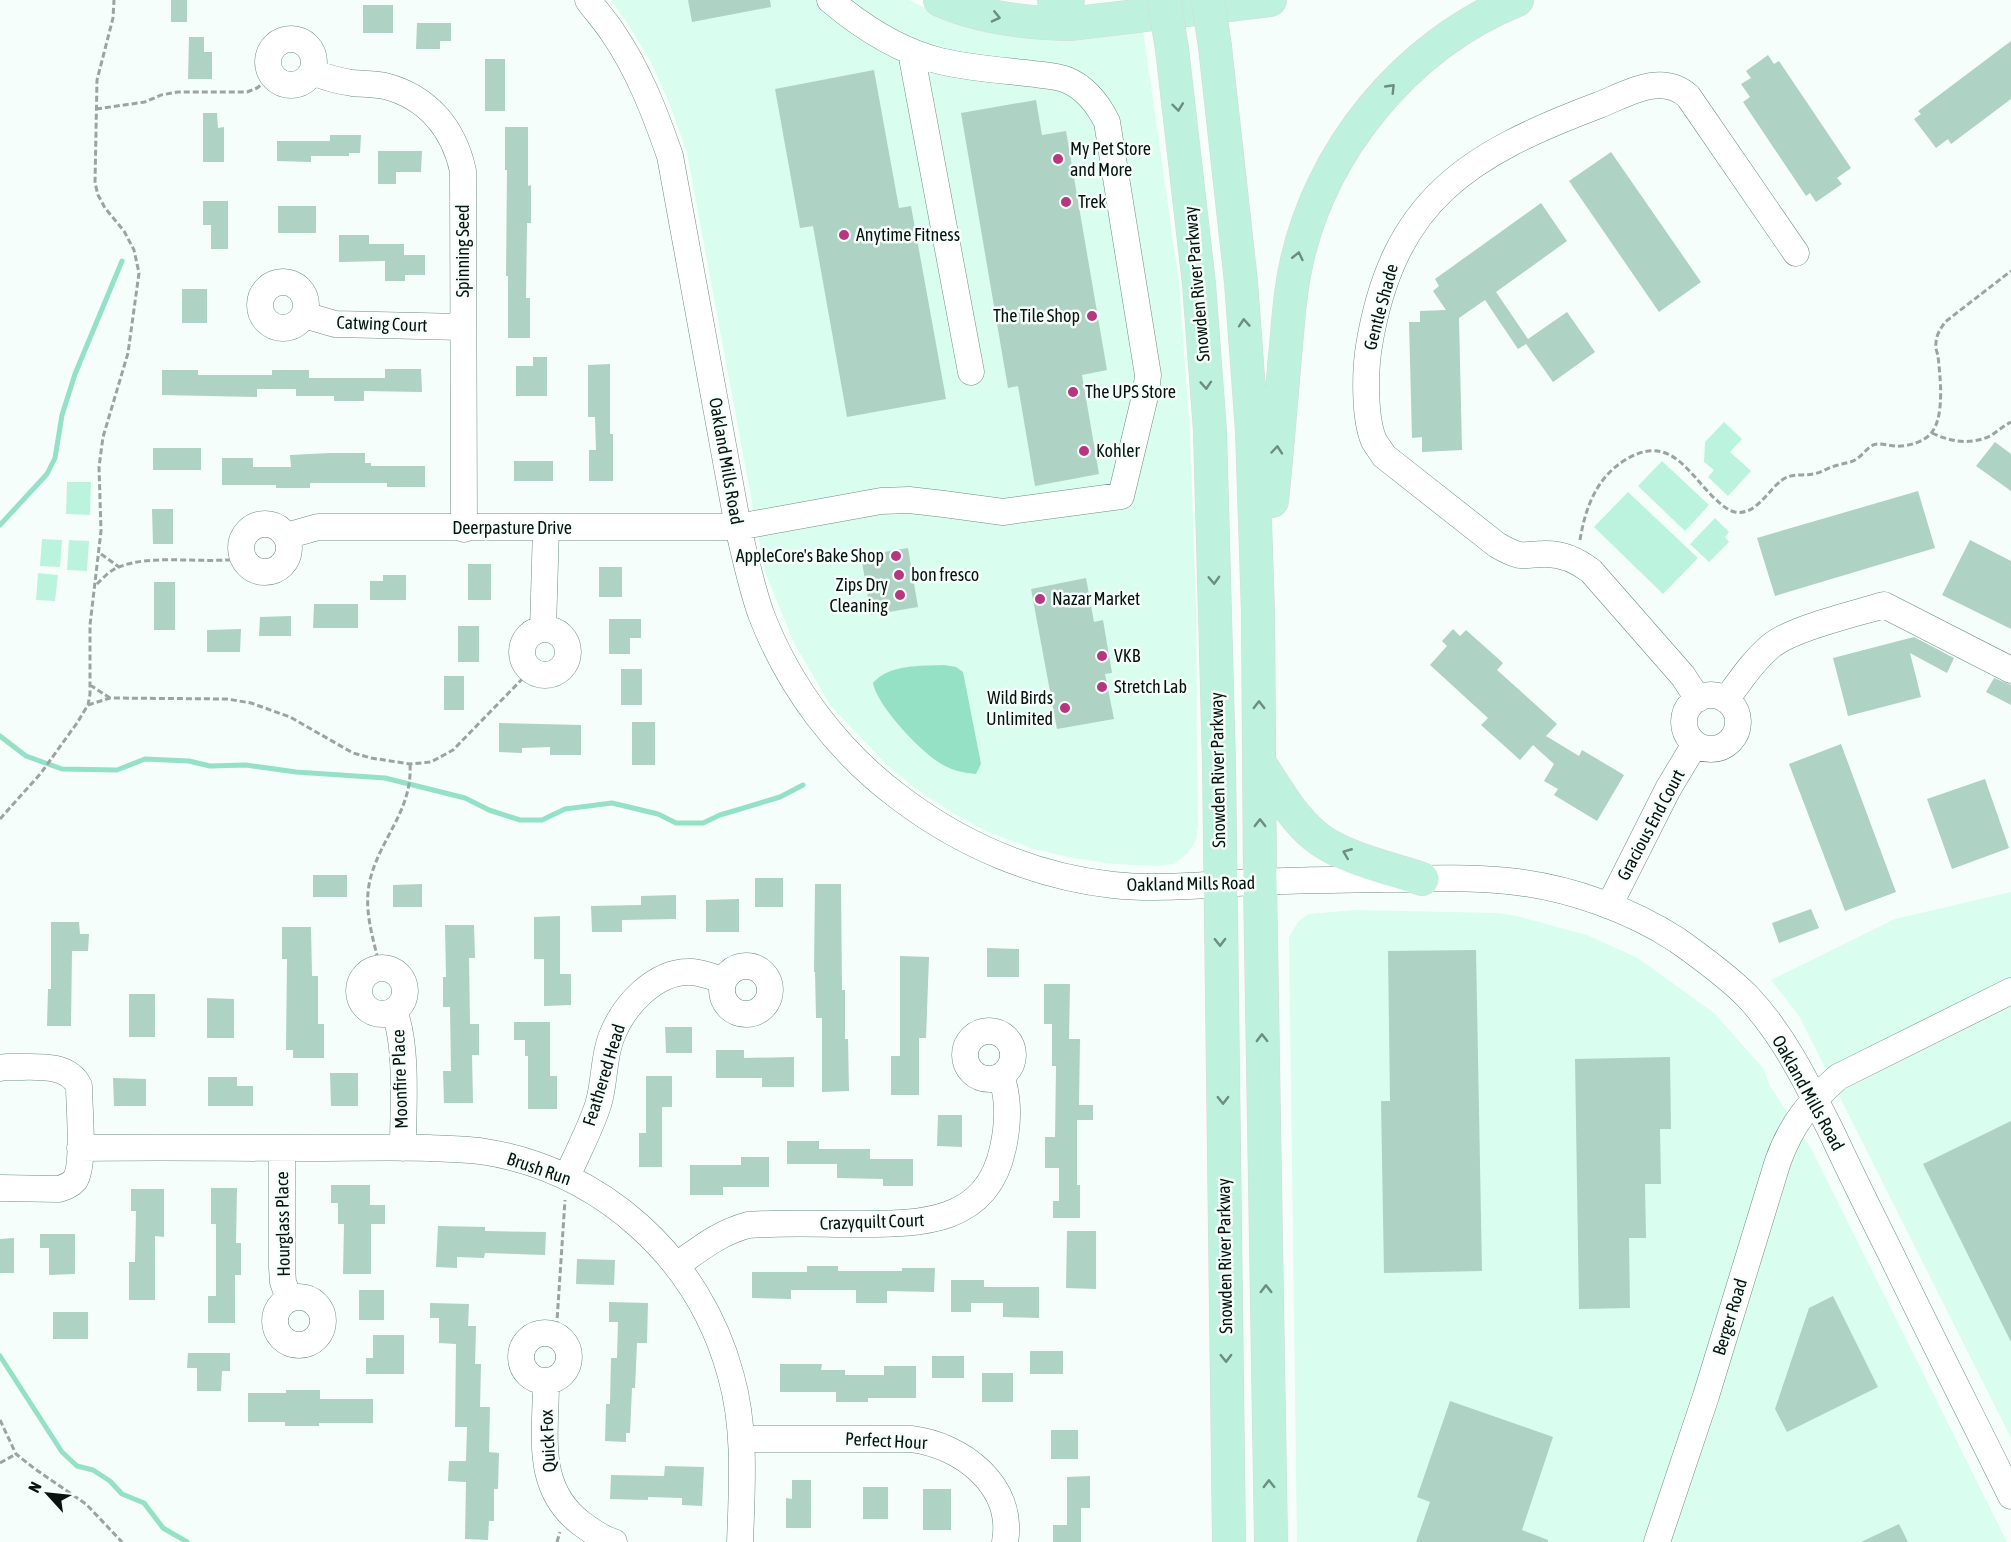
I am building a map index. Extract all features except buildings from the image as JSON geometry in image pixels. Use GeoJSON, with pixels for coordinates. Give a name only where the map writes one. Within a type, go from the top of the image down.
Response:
{"type":"FeatureCollection","features":[{"type":"Feature","properties":{"kind":"main road"},"geometry":{"type":"LineString","coordinates":[[940,0],[1004,19],[1069,24],[1270,0]]}},
{"type":"Feature","properties":{"kind":"main road"},"geometry":{"type":"LineString","coordinates":[[1054,0],[1068,0]]}},
{"type":"Feature","properties":{"kind":"main road","name":"Snowden River Parkway"},"geometry":{"type":"LineString","coordinates":[[1164,0],[1172,49],[1199,284],[1210,431],[1220,884],[1229,1542]]}},
{"type":"Feature","properties":{"kind":"main road"},"geometry":{"type":"LineString","coordinates":[[1208,0],[1243,305],[1252,431],[1258,612],[1271,1542]]}},
{"type":"Feature","properties":{"kind":"main road"},"geometry":{"type":"LineString","coordinates":[[1258,612],[1271,513],[1291,295],[1300,246],[1317,201],[1347,142],[1392,86],[1451,34],[1517,0]]}},
{"type":"Feature","properties":{"kind":"main road"},"geometry":{"type":"LineString","coordinates":[[1260,764],[1290,808],[1316,837],[1353,856],[1422,879]]}},
{"type":"Feature","properties":{"kind":"street","name":"Oakland Mills Road"},"geometry":{"type":"LineString","coordinates":[[588,0],[613,33],[634,69],[654,110],[670,156],[738,527],[749,577],[762,616],[798,686],[818,718],[843,748],[876,780],[942,828],[1028,867],[1070,879],[1154,887],[1260,882],[1422,879],[1520,882],[1609,906],[1672,937],[1719,971],[1748,998],[1784,1043],[1814,1098],[2011,1496]]}},
{"type":"Feature","properties":{"kind":"street"},"geometry":{"type":"LineString","coordinates":[[830,0],[851,18],[911,52],[971,372]]}},
{"type":"Feature","properties":{"kind":"street"},"geometry":{"type":"LineString","coordinates":[[288,39],[299,40],[309,47],[313,55],[312,72],[305,81],[297,85],[289,86],[280,83],[272,76],[267,66],[268,55],[279,42],[288,39]]}},
{"type":"Feature","properties":{"kind":"street","name":"Deerpasture Drive"},"geometry":{"type":"LineString","coordinates":[[286,536],[318,527],[464,529],[738,527],[880,501],[932,502],[1003,512],[1121,496],[1148,375],[1107,122],[1097,104],[1088,94],[1066,80],[1047,75],[975,68],[911,52]]}},
{"type":"Feature","properties":{"kind":"street","name":"Spinning Seed"},"geometry":{"type":"LineString","coordinates":[[312,72],[329,79],[384,86],[403,93],[428,108],[451,134],[459,152],[463,171],[464,529]]}},
{"type":"Feature","properties":{"kind":"street","name":"Gentle Shade"},"geometry":{"type":"LineString","coordinates":[[1698,699],[1683,676],[1591,571],[1573,559],[1547,554],[1521,555],[1497,545],[1384,456],[1374,441],[1370,424],[1365,374],[1371,334],[1390,265],[1406,235],[1431,201],[1457,176],[1485,156],[1511,142],[1547,125],[1645,87],[1666,84],[1678,87],[1688,96],[1796,253]]}},
{"type":"Feature","properties":{"kind":"street","name":"Catwing Court"},"geometry":{"type":"LineString","coordinates":[[304,315],[318,321],[335,324],[462,327]]}},
{"type":"Feature","properties":{"kind":"street"},"geometry":{"type":"LineString","coordinates":[[262,524],[272,524],[286,536],[289,543],[289,554],[276,570],[268,572],[249,566],[241,548],[246,533],[262,524]]}},
{"type":"Feature","properties":{"kind":"street"},"geometry":{"type":"LineString","coordinates":[[543,629],[546,528]]}},
{"type":"Feature","properties":{"kind":"street"},"geometry":{"type":"LineString","coordinates":[[1726,699],[1751,665],[1772,645],[1789,635],[1884,605],[2011,670]]}},
{"type":"Feature","properties":{"kind":"street"},"geometry":{"type":"LineString","coordinates":[[543,629],[554,631],[561,636],[566,642],[568,652],[566,662],[552,675],[538,675],[530,671],[521,657],[522,646],[530,634],[543,629]]}},
{"type":"Feature","properties":{"kind":"street"},"geometry":{"type":"LineString","coordinates":[[1705,696],[1726,699],[1737,715],[1738,725],[1734,737],[1726,745],[1715,749],[1695,744],[1686,731],[1684,720],[1687,710],[1698,699],[1705,696]]}},
{"type":"Feature","properties":{"kind":"street","name":"Gracious End Court"},"geometry":{"type":"LineString","coordinates":[[1609,906],[1668,789],[1695,744]]}},
{"type":"Feature","properties":{"kind":"street","name":"Moonfire Place"},"geometry":{"type":"LineString","coordinates":[[389,969],[403,980],[405,995],[401,1005],[394,1011],[384,1014],[376,1013],[367,1009],[362,1002],[359,986],[364,976],[371,970],[389,969]]}},
{"type":"Feature","properties":{"kind":"street","name":"Feathered Head"},"geometry":{"type":"LineString","coordinates":[[567,1177],[598,1105],[603,1086],[605,1059],[611,1038],[632,1001],[648,988],[677,973],[702,974],[723,980]]}},
{"type":"Feature","properties":{"kind":"street","name":"Berger Road"},"geometry":{"type":"LineString","coordinates":[[1658,1542],[1708,1391],[1778,1161],[1796,1121],[1814,1098],[1838,1077],[2011,991]]}},
{"type":"Feature","properties":{"kind":"street","name":"Moonfire Place"},"geometry":{"type":"LineString","coordinates":[[394,1011],[400,1025],[402,1043],[403,1148]]}},
{"type":"Feature","properties":{"kind":"street"},"geometry":{"type":"LineString","coordinates":[[0,1068],[58,1069],[69,1072],[79,1086],[80,1148],[79,1171],[74,1181],[68,1186],[59,1189],[0,1188]]}},
{"type":"Feature","properties":{"kind":"street","name":"Crazyquilt Court"},"geometry":{"type":"LineString","coordinates":[[677,1265],[722,1234],[748,1225],[910,1223],[937,1219],[966,1207],[988,1186],[1001,1158],[1005,1138],[1006,1105],[1006,1090],[1001,1076]]}},
{"type":"Feature","properties":{"kind":"street","name":"Brush Run"},"geometry":{"type":"LineString","coordinates":[[80,1148],[403,1148],[479,1151],[531,1162],[594,1191],[630,1216],[677,1265],[697,1293],[712,1321],[731,1375],[738,1409],[742,1474],[740,1542]]}},
{"type":"Feature","properties":{"kind":"street","name":"Hourglass Place"},"geometry":{"type":"LineString","coordinates":[[282,1148],[282,1267],[283,1282],[289,1299]]}},
{"type":"Feature","properties":{"kind":"street"},"geometry":{"type":"LineString","coordinates":[[548,1334],[556,1336],[567,1347],[568,1363],[563,1373],[556,1379],[546,1382],[533,1378],[524,1370],[521,1361],[526,1342],[534,1336],[548,1334]]}},
{"type":"Feature","properties":{"kind":"street","name":"Quick Fox"},"geometry":{"type":"LineString","coordinates":[[546,1382],[546,1470],[551,1486],[570,1515],[604,1539],[614,1542]]}},
{"type":"Feature","properties":{"kind":"street","name":"Perfect Hour"},"geometry":{"type":"LineString","coordinates":[[741,1439],[912,1439],[927,1440],[944,1446],[971,1462],[992,1485],[1004,1516],[1007,1533],[1005,1542]]}},
{"type":"Feature","properties":{"kind":"path"},"geometry":{"type":"LineString","coordinates":[[0,819],[41,773],[88,705],[90,625],[100,554],[99,466],[103,437],[128,353],[140,273],[134,250],[124,231],[105,208],[96,189],[94,166],[97,80],[114,0]]}},
{"type":"Feature","properties":{"kind":"path"},"geometry":{"type":"LineString","coordinates":[[96,109],[145,102],[161,95],[178,92],[247,92],[257,88],[272,76]]}},
{"type":"Feature","properties":{"kind":"path"},"geometry":{"type":"LineString","coordinates":[[1573,559],[1584,514],[1593,494],[1617,465],[1647,450],[1660,450],[1674,456],[1722,506],[1739,513],[1749,510],[1764,499],[1782,480],[1793,475],[1815,474],[1854,461],[1873,445],[1907,446],[1932,433],[1938,422],[1940,407],[1940,379],[1935,343],[1938,333],[1945,322],[2011,272]]}},
{"type":"Feature","properties":{"kind":"path"},"geometry":{"type":"LineString","coordinates":[[1932,433],[1958,442],[1973,441],[1990,436],[2011,422]]}},
{"type":"Feature","properties":{"kind":"path"},"geometry":{"type":"LineString","coordinates":[[100,554],[119,567]]}},
{"type":"Feature","properties":{"kind":"path"},"geometry":{"type":"LineString","coordinates":[[96,584],[119,567],[155,561],[227,561],[244,558]]}},
{"type":"Feature","properties":{"kind":"path"},"geometry":{"type":"LineString","coordinates":[[88,705],[110,698],[227,699],[250,703],[290,717],[353,753],[410,764],[431,762],[453,750],[530,671]]}},
{"type":"Feature","properties":{"kind":"path"},"geometry":{"type":"LineString","coordinates":[[90,685],[110,698]]}},
{"type":"Feature","properties":{"kind":"path"},"geometry":{"type":"LineString","coordinates":[[380,968],[369,926],[367,902],[369,884],[407,797],[411,774],[410,764]]}},
{"type":"Feature","properties":{"kind":"path"},"geometry":{"type":"LineString","coordinates":[[556,1336],[567,1177]]}},
{"type":"Feature","properties":{"kind":"path"},"geometry":{"type":"LineString","coordinates":[[0,1420],[16,1454],[86,1504],[122,1542]]}},
{"type":"Feature","properties":{"kind":"path"},"geometry":{"type":"LineString","coordinates":[[0,1463],[16,1454]]}},
{"type":"Feature","properties":{"kind":"shaded area"},"geometry":{"type":"Polygon","coordinates":[[[611,0],[909,0],[940,16],[1001,34],[1036,39],[1068,40],[1143,30],[1179,282],[1190,433],[1196,606],[1198,826],[1196,840],[1188,853],[1174,864],[1158,866],[1115,864],[1073,858],[1034,849],[988,832],[951,812],[912,786],[886,764],[831,706],[794,643],[765,572],[687,153],[670,105],[651,62],[611,0]]]}},
{"type":"Feature","properties":{"kind":"shaded area"},"geometry":{"type":"Polygon","coordinates":[[[1724,422],[1742,439],[1730,452],[1751,471],[1728,496],[1708,477],[1714,470],[1704,462],[1705,442],[1724,422]]]}},
{"type":"Feature","properties":{"kind":"shaded area"},"geometry":{"type":"Polygon","coordinates":[[[1662,461],[1709,505],[1685,531],[1638,486],[1662,461]]]}},
{"type":"Feature","properties":{"kind":"shaded area"},"geometry":{"type":"Polygon","coordinates":[[[67,482],[91,482],[90,515],[66,514],[67,482]]]}},
{"type":"Feature","properties":{"kind":"shaded area"},"geometry":{"type":"Polygon","coordinates":[[[1628,492],[1698,558],[1663,594],[1594,527],[1628,492]]]}},
{"type":"Feature","properties":{"kind":"shaded area"},"geometry":{"type":"Polygon","coordinates":[[[1715,518],[1729,532],[1725,537],[1729,542],[1709,562],[1690,544],[1715,518]]]}},
{"type":"Feature","properties":{"kind":"shaded area"},"geometry":{"type":"Polygon","coordinates":[[[42,539],[62,540],[60,567],[40,566],[42,539]]]}},
{"type":"Feature","properties":{"kind":"shaded area"},"geometry":{"type":"Polygon","coordinates":[[[69,540],[89,541],[87,571],[67,570],[69,540]]]}},
{"type":"Feature","properties":{"kind":"shaded area"},"geometry":{"type":"Polygon","coordinates":[[[38,573],[58,575],[55,601],[36,600],[38,573]]]}},
{"type":"Feature","properties":{"kind":"shaded area"},"geometry":{"type":"Polygon","coordinates":[[[944,665],[956,667],[963,672],[981,764],[976,774],[949,768],[925,752],[892,716],[876,693],[873,683],[888,672],[897,669],[944,665]]]}},
{"type":"Feature","properties":{"kind":"shaded area"},"geometry":{"type":"Polygon","coordinates":[[[2011,892],[2011,1438],[1799,1016],[1771,980],[1895,919],[2011,892]]]}},
{"type":"Feature","properties":{"kind":"shaded area"},"geometry":{"type":"Polygon","coordinates":[[[1356,910],[1497,913],[1517,916],[1587,935],[1638,958],[1714,1013],[1763,1068],[1770,1086],[1812,1150],[2007,1542],[1297,1542],[1289,937],[1298,922],[1308,914],[1356,910]]]}},
{"type":"Feature","properties":{"kind":"waterway"},"geometry":{"type":"LineString","coordinates":[[0,525],[47,474],[55,458],[62,415],[75,374],[122,261]]}},
{"type":"Feature","properties":{"kind":"waterway"},"geometry":{"type":"LineString","coordinates":[[0,736],[26,756],[62,769],[117,770],[145,759],[189,761],[210,766],[246,765],[296,772],[385,778],[465,798],[489,810],[520,820],[542,820],[565,809],[612,803],[658,814],[676,823],[703,823],[720,815],[780,797],[803,785]]}},
{"type":"Feature","properties":{"kind":"waterway"},"geometry":{"type":"LineString","coordinates":[[0,1356],[62,1452],[77,1466],[93,1470],[110,1481],[122,1494],[144,1503],[163,1528],[187,1542]]}},
{"type":"Feature","properties":{"kind":"place","name":"My Pet Store and More"},"geometry":{"type":"Point","coordinates":[1058,159]}},
{"type":"Feature","properties":{"kind":"place","name":"Trek"},"geometry":{"type":"Point","coordinates":[1066,202]}},
{"type":"Feature","properties":{"kind":"place","name":"Anytime Fitness"},"geometry":{"type":"Point","coordinates":[844,235]}},
{"type":"Feature","properties":{"kind":"place","name":"The Tile Shop"},"geometry":{"type":"Point","coordinates":[1092,316]}},
{"type":"Feature","properties":{"kind":"place","name":"The UPS Store"},"geometry":{"type":"Point","coordinates":[1073,392]}},
{"type":"Feature","properties":{"kind":"place","name":"Kohler"},"geometry":{"type":"Point","coordinates":[1084,451]}},
{"type":"Feature","properties":{"kind":"place","name":"AppleCore's Bake Shop"},"geometry":{"type":"Point","coordinates":[896,556]}},
{"type":"Feature","properties":{"kind":"place","name":"bon fresco"},"geometry":{"type":"Point","coordinates":[899,575]}},
{"type":"Feature","properties":{"kind":"place","name":"Zips Dry Cleaning"},"geometry":{"type":"Point","coordinates":[900,595]}},
{"type":"Feature","properties":{"kind":"place","name":"Nazar Market"},"geometry":{"type":"Point","coordinates":[1040,599]}},
{"type":"Feature","properties":{"kind":"place","name":"VKB"},"geometry":{"type":"Point","coordinates":[1102,656]}},
{"type":"Feature","properties":{"kind":"place","name":"Stretch Lab"},"geometry":{"type":"Point","coordinates":[1102,687]}},
{"type":"Feature","properties":{"kind":"place","name":"Wild Birds Unlimited"},"geometry":{"type":"Point","coordinates":[1065,708]}}]}
